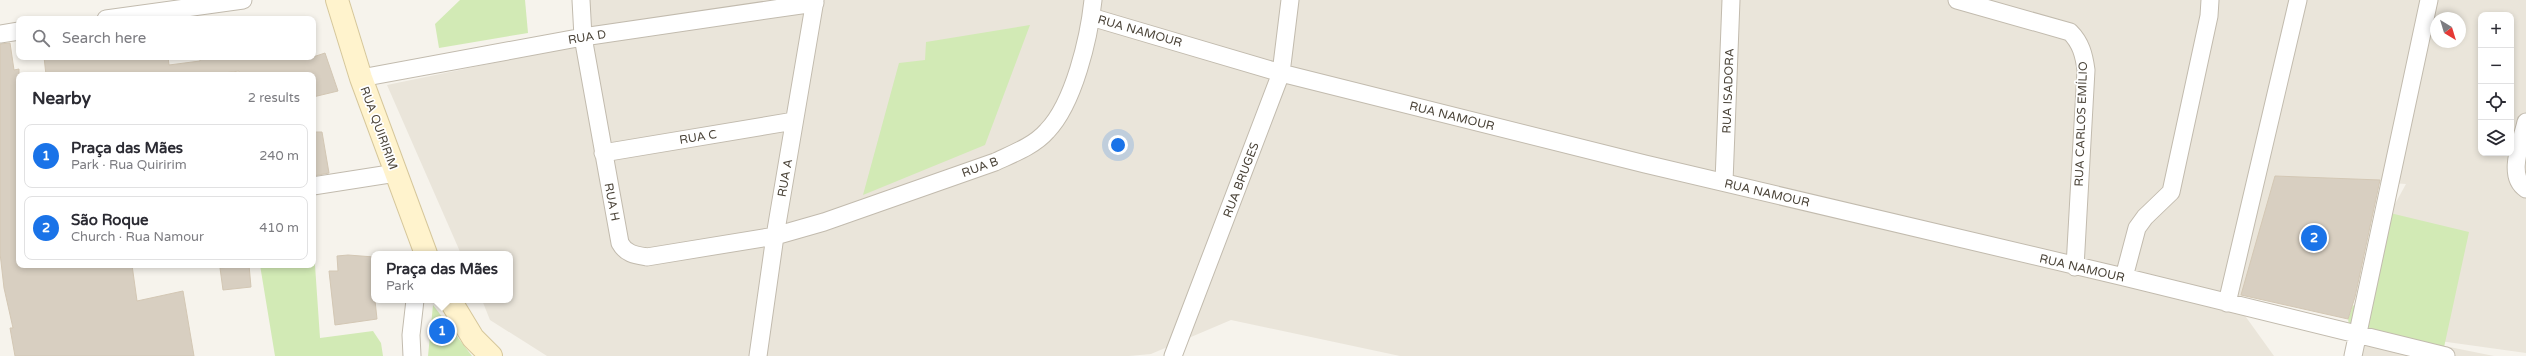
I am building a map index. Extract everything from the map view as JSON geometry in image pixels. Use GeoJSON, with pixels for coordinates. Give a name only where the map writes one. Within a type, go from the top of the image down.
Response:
{"type":"FeatureCollection","features":[{"type":"Feature","properties":{"kind":"main road","name":"RUA QUIRIRIM"},"geometry":{"type":"LineString","coordinates":[[337,0],[361,78],[425,251]]}},
{"type":"Feature","properties":{"kind":"main road"},"geometry":{"type":"LineString","coordinates":[[452,303],[473,338],[491,356]]}},
{"type":"Feature","properties":{"kind":"street"},"geometry":{"type":"LineString","coordinates":[[128,16],[243,0]]}},
{"type":"Feature","properties":{"kind":"street","name":"RUA H"},"geometry":{"type":"LineString","coordinates":[[580,0],[583,37],[603,153],[620,243],[623,250],[634,255],[647,257],[775,236]]}},
{"type":"Feature","properties":{"kind":"street","name":"RUA B"},"geometry":{"type":"LineString","coordinates":[[775,236],[824,222],[987,165],[1022,149],[1047,132],[1063,109],[1078,69],[1091,17],[1092,0]]}},
{"type":"Feature","properties":{"kind":"street","name":"RUA BRUGES"},"geometry":{"type":"LineString","coordinates":[[1173,356],[1281,73],[1290,0]]}},
{"type":"Feature","properties":{"kind":"street","name":"RUA ISADORA"},"geometry":{"type":"LineString","coordinates":[[1724,182],[1731,0]]}},
{"type":"Feature","properties":{"kind":"street","name":"RUA CARLOS EMÍLIO"},"geometry":{"type":"LineString","coordinates":[[1957,0],[2070,32],[2078,40],[2084,54],[2086,70],[2074,267]]}},
{"type":"Feature","properties":{"kind":"street"},"geometry":{"type":"LineString","coordinates":[[2124,277],[2137,228],[2145,217],[2171,192],[2202,47],[2210,0]]}},
{"type":"Feature","properties":{"kind":"street"},"geometry":{"type":"LineString","coordinates":[[2227,303],[2298,0]]}},
{"type":"Feature","properties":{"kind":"street"},"geometry":{"type":"LineString","coordinates":[[2353,356],[2428,0]]}},
{"type":"Feature","properties":{"kind":"street","name":"RUA D"},"geometry":{"type":"LineString","coordinates":[[361,78],[583,37],[815,1]]}},
{"type":"Feature","properties":{"kind":"street","name":"RUA A"},"geometry":{"type":"LineString","coordinates":[[758,356],[775,236],[815,1]]}},
{"type":"Feature","properties":{"kind":"street","name":"RUA NAMOUR"},"geometry":{"type":"LineString","coordinates":[[1091,17],[1281,73],[1724,182],[2074,267],[2124,277],[2446,356]]}},
{"type":"Feature","properties":{"kind":"street"},"geometry":{"type":"LineString","coordinates":[[0,34],[16,31]]}},
{"type":"Feature","properties":{"kind":"street","name":"RUA C"},"geometry":{"type":"LineString","coordinates":[[603,153],[794,121]]}},
{"type":"Feature","properties":{"kind":"street"},"geometry":{"type":"LineString","coordinates":[[2526,122],[2516,170],[2517,180],[2526,189]]}},
{"type":"Feature","properties":{"kind":"street"},"geometry":{"type":"LineString","coordinates":[[316,186],[396,173]]}},
{"type":"Feature","properties":{"kind":"street"},"geometry":{"type":"LineString","coordinates":[[412,356],[411,335],[415,303]]}},
{"type":"Feature","properties":{"kind":"shaded area"},"geometry":{"type":"Polygon","coordinates":[[[572,0],[2526,0],[2526,353],[2375,332],[2494,356],[2361,356],[2390,213],[2406,184],[2276,176],[2238,306],[2274,356],[1400,356],[1231,320],[1151,354],[1129,356],[547,356],[490,320],[483,303],[513,303],[513,251],[460,251],[387,85],[575,46],[572,0]]]}},
{"type":"Feature","properties":{"kind":"green space"},"geometry":{"type":"Polygon","coordinates":[[[460,0],[525,0],[528,33],[439,48],[435,24],[460,0]]]}},
{"type":"Feature","properties":{"kind":"green space"},"geometry":{"type":"Polygon","coordinates":[[[1030,25],[985,145],[863,195],[899,63],[925,60],[926,42],[1030,25]]]}},
{"type":"Feature","properties":{"kind":"green space"},"geometry":{"type":"Polygon","coordinates":[[[2390,213],[2469,232],[2443,352],[2349,325],[2348,319],[2353,305],[2367,319],[2390,213]]]}},
{"type":"Feature","properties":{"kind":"green space"},"geometry":{"type":"Polygon","coordinates":[[[260,268],[315,268],[320,338],[373,331],[381,343],[383,356],[275,356],[260,268]]]}},
{"type":"Feature","properties":{"kind":"green space"},"geometry":{"type":"Polygon","coordinates":[[[433,305],[472,356],[428,356],[433,305]]]}},
{"type":"Feature","properties":{"kind":"building"},"geometry":{"type":"Polygon","coordinates":[[[10,43],[14,70],[19,69],[19,72],[16,72],[16,268],[132,268],[137,301],[183,291],[194,356],[15,356],[10,328],[13,328],[4,288],[0,253],[0,44],[10,43]]]}},
{"type":"Feature","properties":{"kind":"building"},"geometry":{"type":"Polygon","coordinates":[[[325,53],[338,91],[316,96],[316,72],[46,72],[44,60],[168,60],[169,65],[200,60],[316,60],[316,56],[325,53]]]}},
{"type":"Feature","properties":{"kind":"building"},"geometry":{"type":"Polygon","coordinates":[[[316,132],[322,132],[329,173],[316,175],[316,132]]]}},
{"type":"Feature","properties":{"kind":"building"},"geometry":{"type":"Polygon","coordinates":[[[2275,176],[2380,180],[2355,297],[2348,319],[2241,295],[2275,176]]]}},
{"type":"Feature","properties":{"kind":"building"},"geometry":{"type":"Polygon","coordinates":[[[348,255],[371,257],[371,303],[375,303],[377,319],[335,325],[329,271],[338,271],[337,256],[348,255]]]}},
{"type":"Feature","properties":{"kind":"building"},"geometry":{"type":"Polygon","coordinates":[[[220,268],[249,268],[251,287],[223,290],[220,268]]]}},
{"type":"Feature","properties":{"kind":"place","name":"São Roque"},"geometry":{"type":"Point","coordinates":[2314,238]}},
{"type":"Feature","properties":{"kind":"place","name":"Praça das Mães"},"geometry":{"type":"Point","coordinates":[442,331]}}]}
